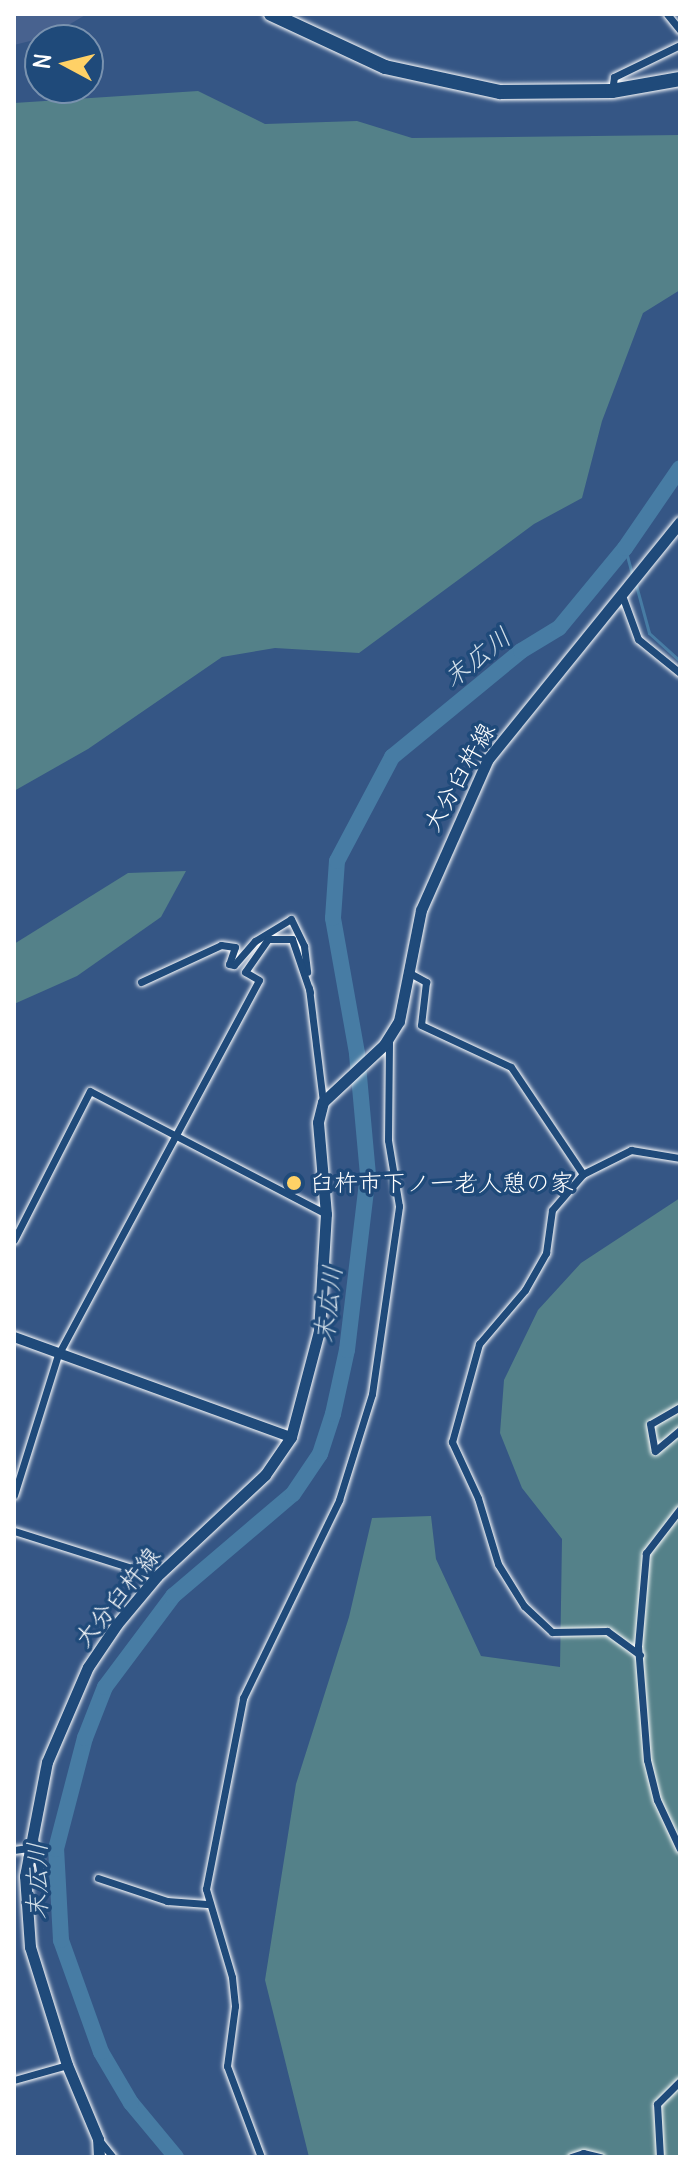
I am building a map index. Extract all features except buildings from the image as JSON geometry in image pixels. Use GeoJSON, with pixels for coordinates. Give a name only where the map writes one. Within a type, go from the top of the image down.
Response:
{"type":"FeatureCollection","features":[{"type":"Feature","properties":{"kind":"highway"},"geometry":{"type":"LineString","coordinates":[[271,14],[319,41],[436,82],[500,92],[612,91],[680,79]]}},
{"type":"Feature","properties":{"kind":"main road","name":"大分臼杵線"},"geometry":{"type":"LineString","coordinates":[[99,2157],[98,2139],[67,2065],[30,1947],[28,1848],[47,1762],[88,1667],[157,1576],[265,1475],[291,1437],[319,1331],[326,1214],[318,1122],[326,1098],[389,1039],[402,1012],[408,972],[433,875],[488,759],[643,574],[680,522]]}},
{"type":"Feature","properties":{"kind":"street"},"geometry":{"type":"LineString","coordinates":[[667,14],[680,30]]}},
{"type":"Feature","properties":{"kind":"street"},"geometry":{"type":"LineString","coordinates":[[612,91],[614,77],[680,45]]}},
{"type":"Feature","properties":{"kind":"street"},"geometry":{"type":"LineString","coordinates":[[624,596],[638,639],[680,673]]}},
{"type":"Feature","properties":{"kind":"street"},"geometry":{"type":"LineString","coordinates":[[141,982],[221,945],[235,947],[229,964],[234,965],[255,941],[291,919],[304,946],[326,1098]]}},
{"type":"Feature","properties":{"kind":"street"},"geometry":{"type":"LineString","coordinates":[[14,1495],[58,1355],[259,980],[245,972],[268,939],[292,939],[310,992]]}},
{"type":"Feature","properties":{"kind":"street"},"geometry":{"type":"LineString","coordinates":[[408,972],[426,982],[421,1025],[511,1067],[583,1174]]}},
{"type":"Feature","properties":{"kind":"street"},"geometry":{"type":"LineString","coordinates":[[261,2157],[227,2066],[235,2006],[223,1933],[207,1904],[211,1851],[243,1698],[339,1500],[372,1394],[398,1219],[388,1140],[389,1039]]}},
{"type":"Feature","properties":{"kind":"street"},"geometry":{"type":"LineString","coordinates":[[14,1240],[90,1091],[326,1214]]}},
{"type":"Feature","properties":{"kind":"street"},"geometry":{"type":"LineString","coordinates":[[640,1655],[607,1631],[552,1632],[524,1606],[498,1564],[478,1498],[452,1442],[479,1344],[525,1290],[546,1253],[552,1210],[583,1174],[631,1150],[680,1158]]}},
{"type":"Feature","properties":{"kind":"street"},"geometry":{"type":"LineString","coordinates":[[14,1337],[291,1437]]}},
{"type":"Feature","properties":{"kind":"street"},"geometry":{"type":"LineString","coordinates":[[680,1407],[650,1424],[655,1451],[680,1430]]}},
{"type":"Feature","properties":{"kind":"street"},"geometry":{"type":"LineString","coordinates":[[680,1509],[646,1553],[640,1655],[647,1760],[661,1812],[680,1849]]}},
{"type":"Feature","properties":{"kind":"street"},"geometry":{"type":"LineString","coordinates":[[14,1531],[157,1576]]}},
{"type":"Feature","properties":{"kind":"street"},"geometry":{"type":"LineString","coordinates":[[31,1833],[41,1874]]}},
{"type":"Feature","properties":{"kind":"street"},"geometry":{"type":"LineString","coordinates":[[14,1850],[28,1848]]}},
{"type":"Feature","properties":{"kind":"street"},"geometry":{"type":"LineString","coordinates":[[98,1878],[167,1901],[207,1904]]}},
{"type":"Feature","properties":{"kind":"street"},"geometry":{"type":"LineString","coordinates":[[14,2080],[67,2065]]}},
{"type":"Feature","properties":{"kind":"street"},"geometry":{"type":"LineString","coordinates":[[660,2157],[657,2104],[680,2081]]}},
{"type":"Feature","properties":{"kind":"street"},"geometry":{"type":"LineString","coordinates":[[98,2139],[113,2157]]}},
{"type":"Feature","properties":{"kind":"street"},"geometry":{"type":"LineString","coordinates":[[571,2157],[601,2157]]}},
{"type":"Feature","properties":{"kind":"shaded area"},"geometry":{"type":"Polygon","coordinates":[[[14,14],[87,14],[70,24],[24,24],[24,42],[14,45],[14,14]]]}},
{"type":"Feature","properties":{"kind":"green space"},"geometry":{"type":"Polygon","coordinates":[[[198,91],[265,124],[357,121],[412,138],[680,135],[680,290],[643,313],[602,421],[582,498],[534,524],[359,653],[275,648],[222,657],[88,749],[14,791],[14,103],[104,104],[104,97],[198,91]]]}},
{"type":"Feature","properties":{"kind":"green space"},"geometry":{"type":"Polygon","coordinates":[[[186,871],[161,917],[77,976],[14,1004],[14,944],[128,873],[186,871]]]}},
{"type":"Feature","properties":{"kind":"green space"},"geometry":{"type":"Polygon","coordinates":[[[680,1198],[680,2157],[309,2157],[265,1980],[296,1784],[349,1617],[372,1518],[431,1516],[436,1559],[481,1656],[560,1667],[562,1539],[522,1488],[500,1433],[504,1380],[538,1310],[581,1263],[680,1198]]]}},
{"type":"Feature","properties":{"kind":"waterway","name":"末広川"},"geometry":{"type":"LineString","coordinates":[[176,2157],[131,2103],[101,2052],[61,1940],[56,1849],[85,1738],[105,1687],[173,1596],[293,1494],[320,1454],[333,1414],[347,1350],[368,1175],[357,1053],[333,918],[337,861],[392,757],[521,651],[559,628],[625,548],[680,468]]}},
{"type":"Feature","properties":{"kind":"waterway"},"geometry":{"type":"LineString","coordinates":[[625,548],[632,574]]}},
{"type":"Feature","properties":{"kind":"waterway"},"geometry":{"type":"LineString","coordinates":[[636,585],[649,633],[680,661]]}},
{"type":"Feature","properties":{"kind":"place","name":"臼杵市下ノ一老人憩の家"},"geometry":{"type":"Point","coordinates":[294,1183]}}]}
